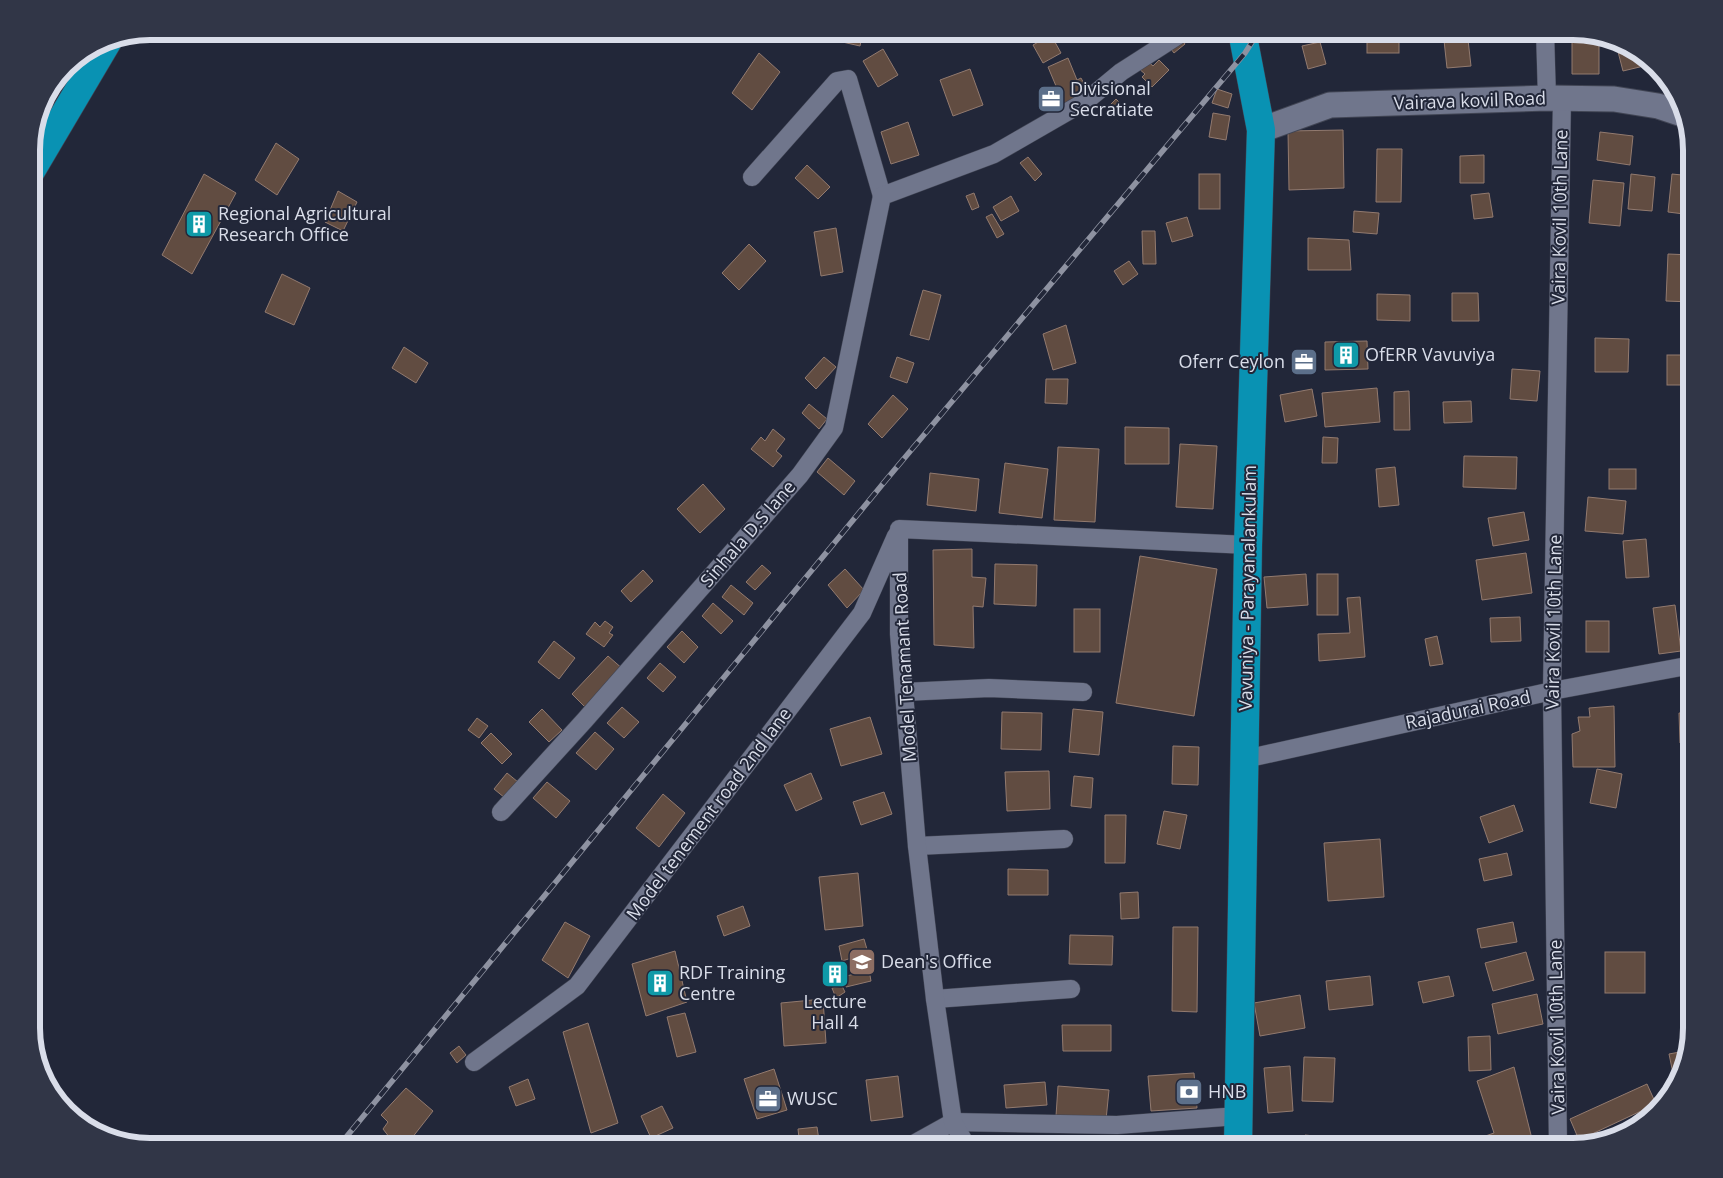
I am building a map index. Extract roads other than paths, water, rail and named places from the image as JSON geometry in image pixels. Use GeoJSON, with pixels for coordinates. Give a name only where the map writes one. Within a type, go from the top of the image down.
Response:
{"type":"FeatureCollection","features":[{"type":"Feature","properties":{"kind":"highway","name":"Vavuniya - Parayanalankulam"},"geometry":{"type":"LineString","coordinates":[[1238,1138],[1248,545],[1261,130],[1244,40]]}},
{"type":"Feature","properties":{"kind":"highway"},"geometry":{"type":"LineString","coordinates":[[40,157],[102,51]]}},
{"type":"Feature","properties":{"kind":"street"},"geometry":{"type":"LineString","coordinates":[[882,196],[994,154],[1086,102],[1121,72],[1171,40]]}},
{"type":"Feature","properties":{"kind":"street","name":"Vaira Kovil 10th Lane"},"geometry":{"type":"LineString","coordinates":[[1545,40],[1555,98],[1552,691],[1558,1138]]}},
{"type":"Feature","properties":{"kind":"street","name":"Sinhala D.S lane"},"geometry":{"type":"LineString","coordinates":[[501,812],[584,721],[800,475],[834,428],[882,196],[848,80],[837,81],[752,177]]}},
{"type":"Feature","properties":{"kind":"street","name":"Vairava kovil Road"},"geometry":{"type":"LineString","coordinates":[[1261,130],[1330,105],[1555,98],[1614,99],[1658,106],[1676,112]]}},
{"type":"Feature","properties":{"kind":"street"},"geometry":{"type":"LineString","coordinates":[[899,529],[1248,545]]}},
{"type":"Feature","properties":{"kind":"street","name":"Model Tenamant Road"},"geometry":{"type":"LineString","coordinates":[[899,529],[900,634],[917,846],[935,999],[953,1122],[962,1138]]}},
{"type":"Feature","properties":{"kind":"street","name":"Model tenement road 2nd lane"},"geometry":{"type":"LineString","coordinates":[[474,1062],[577,986],[862,613],[899,529]]}},
{"type":"Feature","properties":{"kind":"street","name":"Rajadurai Road"},"geometry":{"type":"LineString","coordinates":[[1245,759],[1552,691],[1683,667]]}},
{"type":"Feature","properties":{"kind":"street"},"geometry":{"type":"LineString","coordinates":[[904,692],[989,688],[1084,692]]}},
{"type":"Feature","properties":{"kind":"street"},"geometry":{"type":"LineString","coordinates":[[917,846],[1064,839]]}},
{"type":"Feature","properties":{"kind":"street"},"geometry":{"type":"LineString","coordinates":[[935,999],[1071,989]]}},
{"type":"Feature","properties":{"kind":"street"},"geometry":{"type":"LineString","coordinates":[[924,1138],[953,1122],[1117,1125],[1238,1116]]}},
{"type":"Feature","properties":{"kind":"railway"},"geometry":{"type":"LineString","coordinates":[[345,1138],[886,480],[1245,53],[1253,40]]}},
{"type":"Feature","properties":{"kind":"place","name":"Divisional Secratiate"},"geometry":{"type":"Point","coordinates":[1051,99]}},
{"type":"Feature","properties":{"kind":"place","name":"Regional Agricultural Research Office"},"geometry":{"type":"Point","coordinates":[199,224]}},
{"type":"Feature","properties":{"kind":"place","name":"OfERR Vavuviya"},"geometry":{"type":"Point","coordinates":[1346,355]}},
{"type":"Feature","properties":{"kind":"place","name":"Oferr Ceylon"},"geometry":{"type":"Point","coordinates":[1304,362]}},
{"type":"Feature","properties":{"kind":"place","name":"Dean's Office"},"geometry":{"type":"Point","coordinates":[862,962]}},
{"type":"Feature","properties":{"kind":"place","name":"Lecture Hall 4"},"geometry":{"type":"Point","coordinates":[835,974]}},
{"type":"Feature","properties":{"kind":"place","name":"RDF Training Centre"},"geometry":{"type":"Point","coordinates":[660,983]}},
{"type":"Feature","properties":{"kind":"place","name":"HNB"},"geometry":{"type":"Point","coordinates":[1189,1092]}},
{"type":"Feature","properties":{"kind":"place","name":"WUSC"},"geometry":{"type":"Point","coordinates":[768,1099]}}]}
